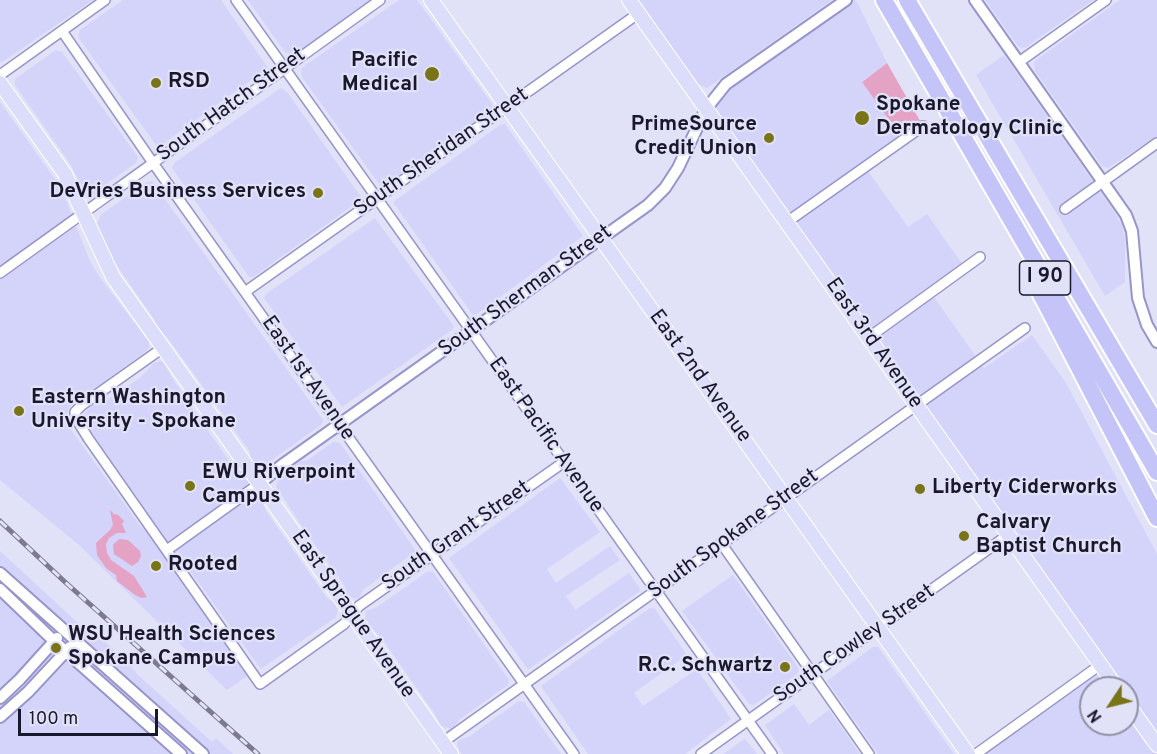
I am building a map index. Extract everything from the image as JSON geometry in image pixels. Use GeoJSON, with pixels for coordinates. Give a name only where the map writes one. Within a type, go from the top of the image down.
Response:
{"type":"FeatureCollection","features":[{"type":"Feature","properties":{"kind":"highway","name":"I 90"},"geometry":{"type":"LineString","coordinates":[[884,0],[1157,472]]}},
{"type":"Feature","properties":{"kind":"highway","name":"I 90"},"geometry":{"type":"LineString","coordinates":[[907,0],[1157,425]]}},
{"type":"Feature","properties":{"kind":"highway"},"geometry":{"type":"LineString","coordinates":[[933,84],[1103,418],[1157,518]]}},
{"type":"Feature","properties":{"kind":"highway"},"geometry":{"type":"LineString","coordinates":[[1133,383],[1157,420]]}},
{"type":"Feature","properties":{"kind":"main road","name":"East 2nd Avenue"},"geometry":{"type":"LineString","coordinates":[[431,0],[968,754]]}},
{"type":"Feature","properties":{"kind":"main road","name":"East 3rd Avenue"},"geometry":{"type":"LineString","coordinates":[[629,0],[1108,676]]}},
{"type":"Feature","properties":{"kind":"main road","name":"East Sprague Avenue"},"geometry":{"type":"LineString","coordinates":[[0,83],[65,174],[113,277],[451,754]]}},
{"type":"Feature","properties":{"kind":"main road"},"geometry":{"type":"LineString","coordinates":[[1139,720],[1157,745]]}},
{"type":"Feature","properties":{"kind":"street"},"geometry":{"type":"LineString","coordinates":[[0,75],[105,0]]}},
{"type":"Feature","properties":{"kind":"street","name":"East Pacific Avenue"},"geometry":{"type":"LineString","coordinates":[[236,0],[772,754]]}},
{"type":"Feature","properties":{"kind":"street","name":"South Hatch Street"},"geometry":{"type":"LineString","coordinates":[[0,273],[380,0]]}},
{"type":"Feature","properties":{"kind":"street","name":"South Sherman Street"},"geometry":{"type":"LineString","coordinates":[[167,550],[282,465],[648,205],[665,188],[678,168],[706,109],[726,84],[846,0]]}},
{"type":"Feature","properties":{"kind":"street"},"geometry":{"type":"LineString","coordinates":[[975,0],[1126,214],[1132,231],[1138,298],[1147,325],[1157,342]]}},
{"type":"Feature","properties":{"kind":"street"},"geometry":{"type":"LineString","coordinates":[[1019,62],[1106,0]]}},
{"type":"Feature","properties":{"kind":"street","name":"South Sheridan Street"},"geometry":{"type":"LineString","coordinates":[[245,292],[639,13]]}},
{"type":"Feature","properties":{"kind":"street","name":"East 1st Avenue"},"geometry":{"type":"LineString","coordinates":[[62,31],[153,163],[574,754]]}},
{"type":"Feature","properties":{"kind":"street"},"geometry":{"type":"LineString","coordinates":[[787,222],[922,126]]}},
{"type":"Feature","properties":{"kind":"street"},"geometry":{"type":"LineString","coordinates":[[1065,209],[1157,143]]}},
{"type":"Feature","properties":{"kind":"street"},"geometry":{"type":"LineString","coordinates":[[868,338],[980,257]]}},
{"type":"Feature","properties":{"kind":"street","name":"South Spokane Street"},"geometry":{"type":"LineString","coordinates":[[443,742],[1025,328]]}},
{"type":"Feature","properties":{"kind":"street"},"geometry":{"type":"LineString","coordinates":[[164,347],[75,412],[77,423],[167,550]]}},
{"type":"Feature","properties":{"kind":"street","name":"South Grant Street"},"geometry":{"type":"LineString","coordinates":[[167,550],[260,684],[344,624],[359,606],[564,462]]}},
{"type":"Feature","properties":{"kind":"street","name":"South Cowley Street"},"geometry":{"type":"LineString","coordinates":[[701,754],[1008,535]]}},
{"type":"Feature","properties":{"kind":"street"},"geometry":{"type":"LineString","coordinates":[[721,543],[869,754]]}},
{"type":"Feature","properties":{"kind":"street"},"geometry":{"type":"LineString","coordinates":[[0,573],[202,754]]}},
{"type":"Feature","properties":{"kind":"street"},"geometry":{"type":"LineString","coordinates":[[0,589],[65,652],[181,754]]}},
{"type":"Feature","properties":{"kind":"street"},"geometry":{"type":"LineString","coordinates":[[0,698],[63,630]]}},
{"type":"Feature","properties":{"kind":"street"},"geometry":{"type":"LineString","coordinates":[[0,717],[28,692],[75,641]]}},
{"type":"Feature","properties":{"kind":"street"},"geometry":{"type":"LineString","coordinates":[[975,754],[1100,665]]}},
{"type":"Feature","properties":{"kind":"shaded area"},"geometry":{"type":"Polygon","coordinates":[[[0,0],[93,0],[0,62],[0,0]]]}},
{"type":"Feature","properties":{"kind":"shaded area"},"geometry":{"type":"Polygon","coordinates":[[[123,0],[221,0],[268,68],[161,145],[156,145],[78,37],[80,30],[123,0]]]}},
{"type":"Feature","properties":{"kind":"shaded area"},"geometry":{"type":"Polygon","coordinates":[[[248,0],[370,0],[291,55],[285,52],[248,0]]]}},
{"type":"Feature","properties":{"kind":"shaded area"},"geometry":{"type":"Polygon","coordinates":[[[399,0],[417,0],[492,104],[492,108],[383,186],[379,184],[302,77],[301,70],[399,0]]]}},
{"type":"Feature","properties":{"kind":"shaded area"},"geometry":{"type":"Polygon","coordinates":[[[639,0],[832,0],[707,88],[699,85],[639,0]]]}},
{"type":"Feature","properties":{"kind":"shaded area"},"geometry":{"type":"Polygon","coordinates":[[[846,0],[855,0],[887,63],[862,81],[903,139],[865,167],[908,227],[927,214],[962,264],[929,290],[984,368],[1032,335],[1066,383],[1157,554],[1157,754],[976,754],[1079,680],[1079,736],[1139,736],[1139,676],[1085,676],[1100,665],[706,109],[726,84],[846,0]]]}},
{"type":"Feature","properties":{"kind":"shaded area"},"geometry":{"type":"Polygon","coordinates":[[[985,0],[1093,0],[1022,48],[1018,46],[985,0]]]}},
{"type":"Feature","properties":{"kind":"shaded area"},"geometry":{"type":"Polygon","coordinates":[[[1120,0],[1157,0],[1157,136],[1108,168],[1102,166],[1035,71],[1034,63],[1120,0]]]}},
{"type":"Feature","properties":{"kind":"shaded area"},"geometry":{"type":"Polygon","coordinates":[[[56,50],[62,52],[138,157],[136,163],[109,182],[98,194],[92,195],[85,192],[69,162],[15,85],[15,79],[56,50]]]}},
{"type":"Feature","properties":{"kind":"shaded area"},"geometry":{"type":"Polygon","coordinates":[[[1004,55],[1122,226],[1125,239],[1125,282],[1105,296],[976,75],[1004,55]]]}},
{"type":"Feature","properties":{"kind":"shaded area"},"geometry":{"type":"Polygon","coordinates":[[[887,63],[923,126],[903,139],[862,82],[887,63]]]}},
{"type":"Feature","properties":{"kind":"shaded area"},"geometry":{"type":"Polygon","coordinates":[[[281,88],[287,92],[361,197],[359,201],[253,277],[249,277],[172,168],[174,163],[281,88]]]}},
{"type":"Feature","properties":{"kind":"shaded area","name":"EWU Riverpoint Campus"},"geometry":{"type":"Polygon","coordinates":[[[0,102],[57,182],[98,275],[149,342],[149,347],[145,352],[69,407],[66,417],[69,427],[141,527],[150,532],[155,540],[164,536],[81,417],[93,405],[102,404],[141,377],[154,363],[161,361],[164,363],[231,464],[240,470],[327,598],[338,608],[336,617],[261,669],[175,550],[166,556],[247,676],[227,690],[79,545],[0,480],[0,102]]]}},
{"type":"Feature","properties":{"kind":"shaded area"},"geometry":{"type":"Polygon","coordinates":[[[505,124],[583,236],[473,315],[393,202],[500,125],[505,124]]]}},
{"type":"Feature","properties":{"kind":"shaded area"},"geometry":{"type":"Polygon","coordinates":[[[152,181],[323,420],[321,425],[266,464],[258,466],[252,462],[249,450],[167,337],[157,327],[154,319],[111,257],[98,230],[97,223],[102,214],[147,182],[152,181]]]}},
{"type":"Feature","properties":{"kind":"shaded area"},"geometry":{"type":"Polygon","coordinates":[[[375,218],[453,325],[453,329],[342,407],[264,298],[266,294],[375,218]]]}},
{"type":"Feature","properties":{"kind":"shaded area"},"geometry":{"type":"Polygon","coordinates":[[[333,442],[340,443],[416,551],[363,590],[359,598],[355,599],[347,595],[345,586],[276,486],[279,478],[301,461],[308,460],[333,442]]]}},
{"type":"Feature","properties":{"kind":"shaded area"},"geometry":{"type":"Polygon","coordinates":[[[560,478],[600,532],[547,569],[556,583],[610,546],[620,560],[566,596],[575,610],[629,573],[640,591],[529,669],[449,558],[560,478]]]}},
{"type":"Feature","properties":{"kind":"shaded area"},"geometry":{"type":"Polygon","coordinates":[[[110,510],[124,521],[122,524],[126,533],[117,533],[109,538],[106,544],[107,553],[111,560],[134,576],[147,597],[142,598],[135,595],[117,581],[116,575],[106,568],[97,555],[96,543],[113,525],[110,510]]]}},
{"type":"Feature","properties":{"kind":"shaded area"},"geometry":{"type":"Polygon","coordinates":[[[119,539],[128,540],[140,551],[141,556],[138,562],[132,566],[114,554],[113,545],[119,539]]]}},
{"type":"Feature","properties":{"kind":"shaded area","name":"WSU Health Sciences Spokane Campus"},"geometry":{"type":"Polygon","coordinates":[[[0,551],[90,634],[96,634],[129,663],[137,674],[212,742],[216,738],[233,754],[0,754],[0,551]]]}},
{"type":"Feature","properties":{"kind":"shaded area"},"geometry":{"type":"Polygon","coordinates":[[[427,572],[433,572],[509,680],[508,685],[460,719],[452,729],[440,726],[435,714],[380,636],[372,630],[365,619],[366,611],[377,607],[427,572]]]}},
{"type":"Feature","properties":{"kind":"shaded area"},"geometry":{"type":"Polygon","coordinates":[[[733,575],[799,669],[798,673],[754,705],[749,704],[682,611],[733,575]]]}},
{"type":"Feature","properties":{"kind":"shaded area"},"geometry":{"type":"Polygon","coordinates":[[[650,608],[655,609],[687,655],[634,693],[643,706],[697,669],[731,719],[685,754],[588,754],[541,686],[650,608]]]}},
{"type":"Feature","properties":{"kind":"shaded area"},"geometry":{"type":"Polygon","coordinates":[[[873,647],[878,647],[954,754],[878,754],[827,681],[873,647]]]}},
{"type":"Feature","properties":{"kind":"shaded area"},"geometry":{"type":"Polygon","coordinates":[[[519,701],[524,702],[561,754],[462,754],[460,752],[458,741],[470,736],[519,701]]]}},
{"type":"Feature","properties":{"kind":"shaded area"},"geometry":{"type":"Polygon","coordinates":[[[794,704],[809,725],[829,710],[860,754],[784,754],[765,725],[794,704]]]}},
{"type":"Feature","properties":{"kind":"shaded area"},"geometry":{"type":"Polygon","coordinates":[[[745,739],[757,754],[723,754],[743,740],[745,739]]]}},
{"type":"Feature","properties":{"kind":"railway"},"geometry":{"type":"LineString","coordinates":[[0,521],[258,754]]}},
{"type":"Feature","properties":{"kind":"place","name":"Pacific Medical"},"geometry":{"type":"Point","coordinates":[432,74]}},
{"type":"Feature","properties":{"kind":"place","name":"RSD"},"geometry":{"type":"Point","coordinates":[156,83]}},
{"type":"Feature","properties":{"kind":"place","name":"Spokane Dermatology Clinic"},"geometry":{"type":"Point","coordinates":[862,118]}},
{"type":"Feature","properties":{"kind":"place","name":"PrimeSource Credit Union"},"geometry":{"type":"Point","coordinates":[769,138]}},
{"type":"Feature","properties":{"kind":"place","name":"DeVries Business Services"},"geometry":{"type":"Point","coordinates":[318,193]}},
{"type":"Feature","properties":{"kind":"place","name":"Eastern Washington University - Spokane"},"geometry":{"type":"Point","coordinates":[19,411]}},
{"type":"Feature","properties":{"kind":"place","name":"EWU Riverpoint Campus"},"geometry":{"type":"Point","coordinates":[190,486]}},
{"type":"Feature","properties":{"kind":"place","name":"Liberty Ciderworks"},"geometry":{"type":"Point","coordinates":[920,489]}},
{"type":"Feature","properties":{"kind":"place","name":"Calvary Baptist Church"},"geometry":{"type":"Point","coordinates":[964,536]}},
{"type":"Feature","properties":{"kind":"place","name":"Rooted"},"geometry":{"type":"Point","coordinates":[156,566]}},
{"type":"Feature","properties":{"kind":"place","name":"WSU Health Sciences Spokane Campus"},"geometry":{"type":"Point","coordinates":[56,648]}},
{"type":"Feature","properties":{"kind":"place","name":"R.C. Schwartz"},"geometry":{"type":"Point","coordinates":[785,667]}}]}
